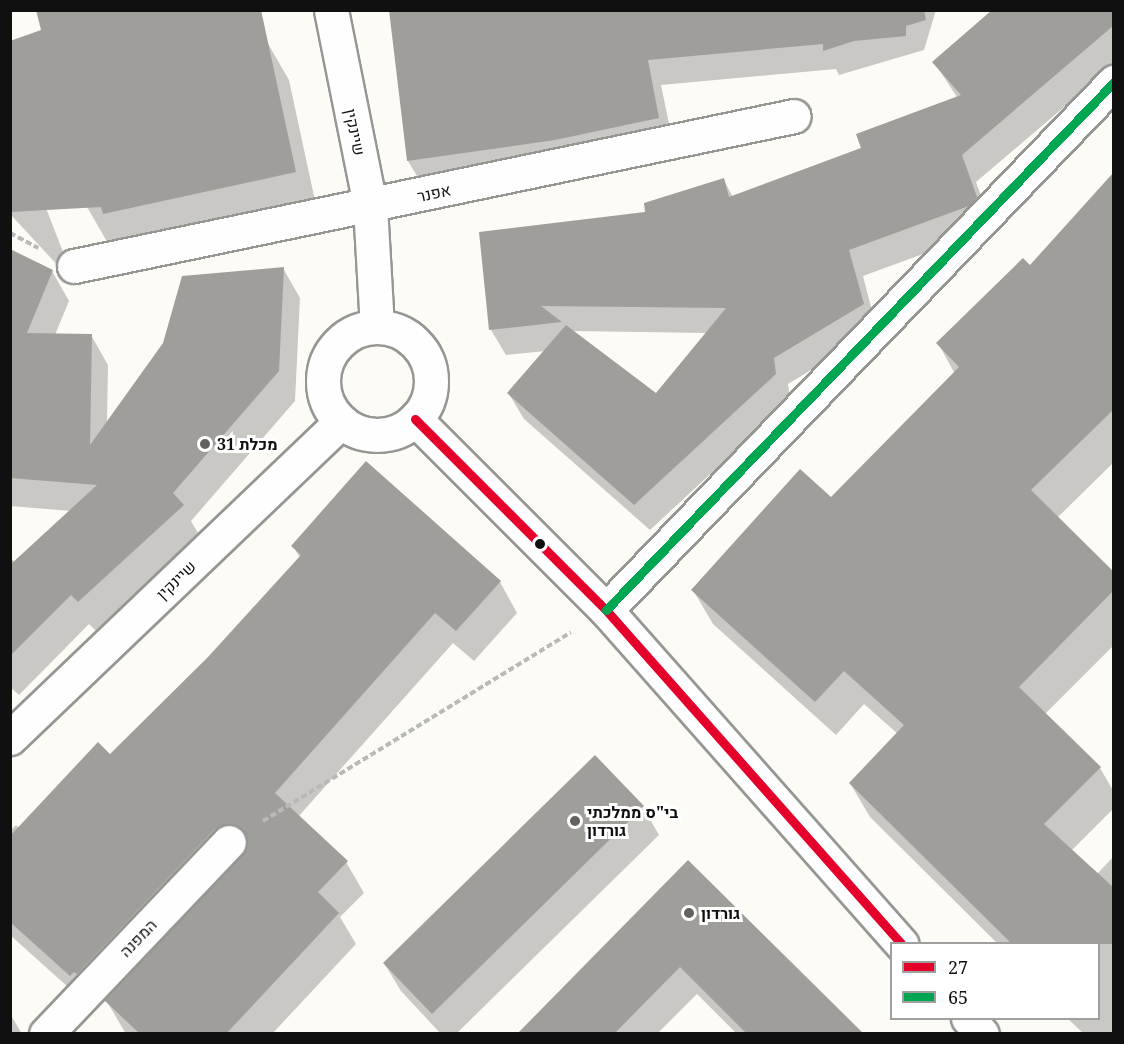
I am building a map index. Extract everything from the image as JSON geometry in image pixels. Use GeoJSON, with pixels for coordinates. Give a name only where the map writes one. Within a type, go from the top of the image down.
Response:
{"type":"FeatureCollection","features":[{"type":"Feature","properties":{"kind":"street","name":"שיינקין"},"geometry":{"type":"LineString","coordinates":[[330,10],[370,206],[377,327]]}},
{"type":"Feature","properties":{"kind":"street"},"geometry":{"type":"LineString","coordinates":[[606,610],[1113,82]]}},
{"type":"Feature","properties":{"kind":"street","name":"אפנר"},"geometry":{"type":"LineString","coordinates":[[74,266],[794,116]]}},
{"type":"Feature","properties":{"kind":"street"},"geometry":{"type":"LineString","coordinates":[[377,327],[405,334],[419,346],[428,363],[431,385],[426,403],[415,419],[391,433],[373,435],[341,422],[326,403],[322,384],[329,354],[342,339],[358,330],[377,327]]}},
{"type":"Feature","properties":{"kind":"street"},"geometry":{"type":"LineString","coordinates":[[415,419],[606,610],[900,942]]}},
{"type":"Feature","properties":{"kind":"street","name":"שיינקין"},"geometry":{"type":"LineString","coordinates":[[10,738],[341,422]]}},
{"type":"Feature","properties":{"kind":"street","name":"המפנה"},"geometry":{"type":"LineString","coordinates":[[46,1034],[229,842]]}},
{"type":"Feature","properties":{"kind":"street"},"geometry":{"type":"LineString","coordinates":[[970,1020],[982,1034]]}},
{"type":"Feature","properties":{"kind":"path"},"geometry":{"type":"LineString","coordinates":[[229,842],[606,610]]}},
{"type":"Feature","properties":{"kind":"building"},"geometry":{"type":"Polygon","coordinates":[[[36,10],[261,10],[296,172],[103,214],[101,207],[10,212],[10,41],[41,30],[36,10]]]}},
{"type":"Feature","properties":{"kind":"building"},"geometry":{"type":"Polygon","coordinates":[[[389,10],[924,10],[926,20],[906,26],[906,36],[854,41],[823,51],[823,44],[648,60],[659,118],[555,140],[407,161],[389,10]]]}},
{"type":"Feature","properties":{"kind":"building"},"geometry":{"type":"Polygon","coordinates":[[[992,10],[1113,10],[1113,26],[962,155],[977,197],[969,206],[849,250],[864,304],[774,358],[776,374],[634,505],[507,393],[566,325],[656,393],[726,308],[541,306],[562,322],[489,330],[479,232],[645,212],[644,203],[724,178],[729,197],[861,148],[856,134],[961,95],[932,62],[992,10]]]}},
{"type":"Feature","properties":{"kind":"building"},"geometry":{"type":"Polygon","coordinates":[[[1113,173],[1113,410],[1031,490],[1113,571],[1113,591],[1019,687],[1101,767],[1044,824],[1113,887],[1113,944],[1010,942],[849,783],[904,725],[844,671],[815,702],[691,590],[800,469],[831,497],[959,367],[936,343],[1023,258],[1030,265],[1113,173]]]}},
{"type":"Feature","properties":{"kind":"building"},"geometry":{"type":"Polygon","coordinates":[[[10,249],[53,270],[27,333],[92,334],[90,445],[163,343],[182,276],[284,267],[279,371],[173,493],[184,505],[78,602],[71,595],[10,656],[10,565],[97,485],[10,478],[10,249]]]}},
{"type":"Feature","properties":{"kind":"building"},"geometry":{"type":"Polygon","coordinates":[[[366,461],[501,581],[456,631],[435,613],[275,793],[348,861],[318,892],[339,913],[226,1034],[140,1034],[104,1000],[243,855],[247,846],[242,829],[233,824],[215,829],[77,974],[74,972],[70,976],[10,922],[10,836],[98,742],[110,754],[208,657],[301,555],[291,546],[366,461]]]}},
{"type":"Feature","properties":{"kind":"building"},"geometry":{"type":"Polygon","coordinates":[[[595,755],[644,806],[432,1014],[383,963],[595,755]]]}},
{"type":"Feature","properties":{"kind":"building","name":"גורדון"},"geometry":{"type":"Polygon","coordinates":[[[688,860],[864,1034],[747,1034],[680,967],[614,1034],[517,1034],[688,860]]]}},
{"type":"Feature","properties":{"kind":"transit line","name":"65"},"geometry":{"type":"LineString","coordinates":[[606,610],[1114,82]]}},
{"type":"Feature","properties":{"kind":"transit line","name":"27"},"geometry":{"type":"LineString","coordinates":[[415,419],[606,610],[900,942]]}},
{"type":"Feature","properties":{"kind":"place","name":"מכלת 31"},"geometry":{"type":"Point","coordinates":[205,444]}},
{"type":"Feature","properties":{"kind":"place","name":"בי\"ס ממלכתי גורדון"},"geometry":{"type":"Point","coordinates":[575,821]}},
{"type":"Feature","properties":{"kind":"place","name":"גורדון"},"geometry":{"type":"Point","coordinates":[689,913]}}]}
